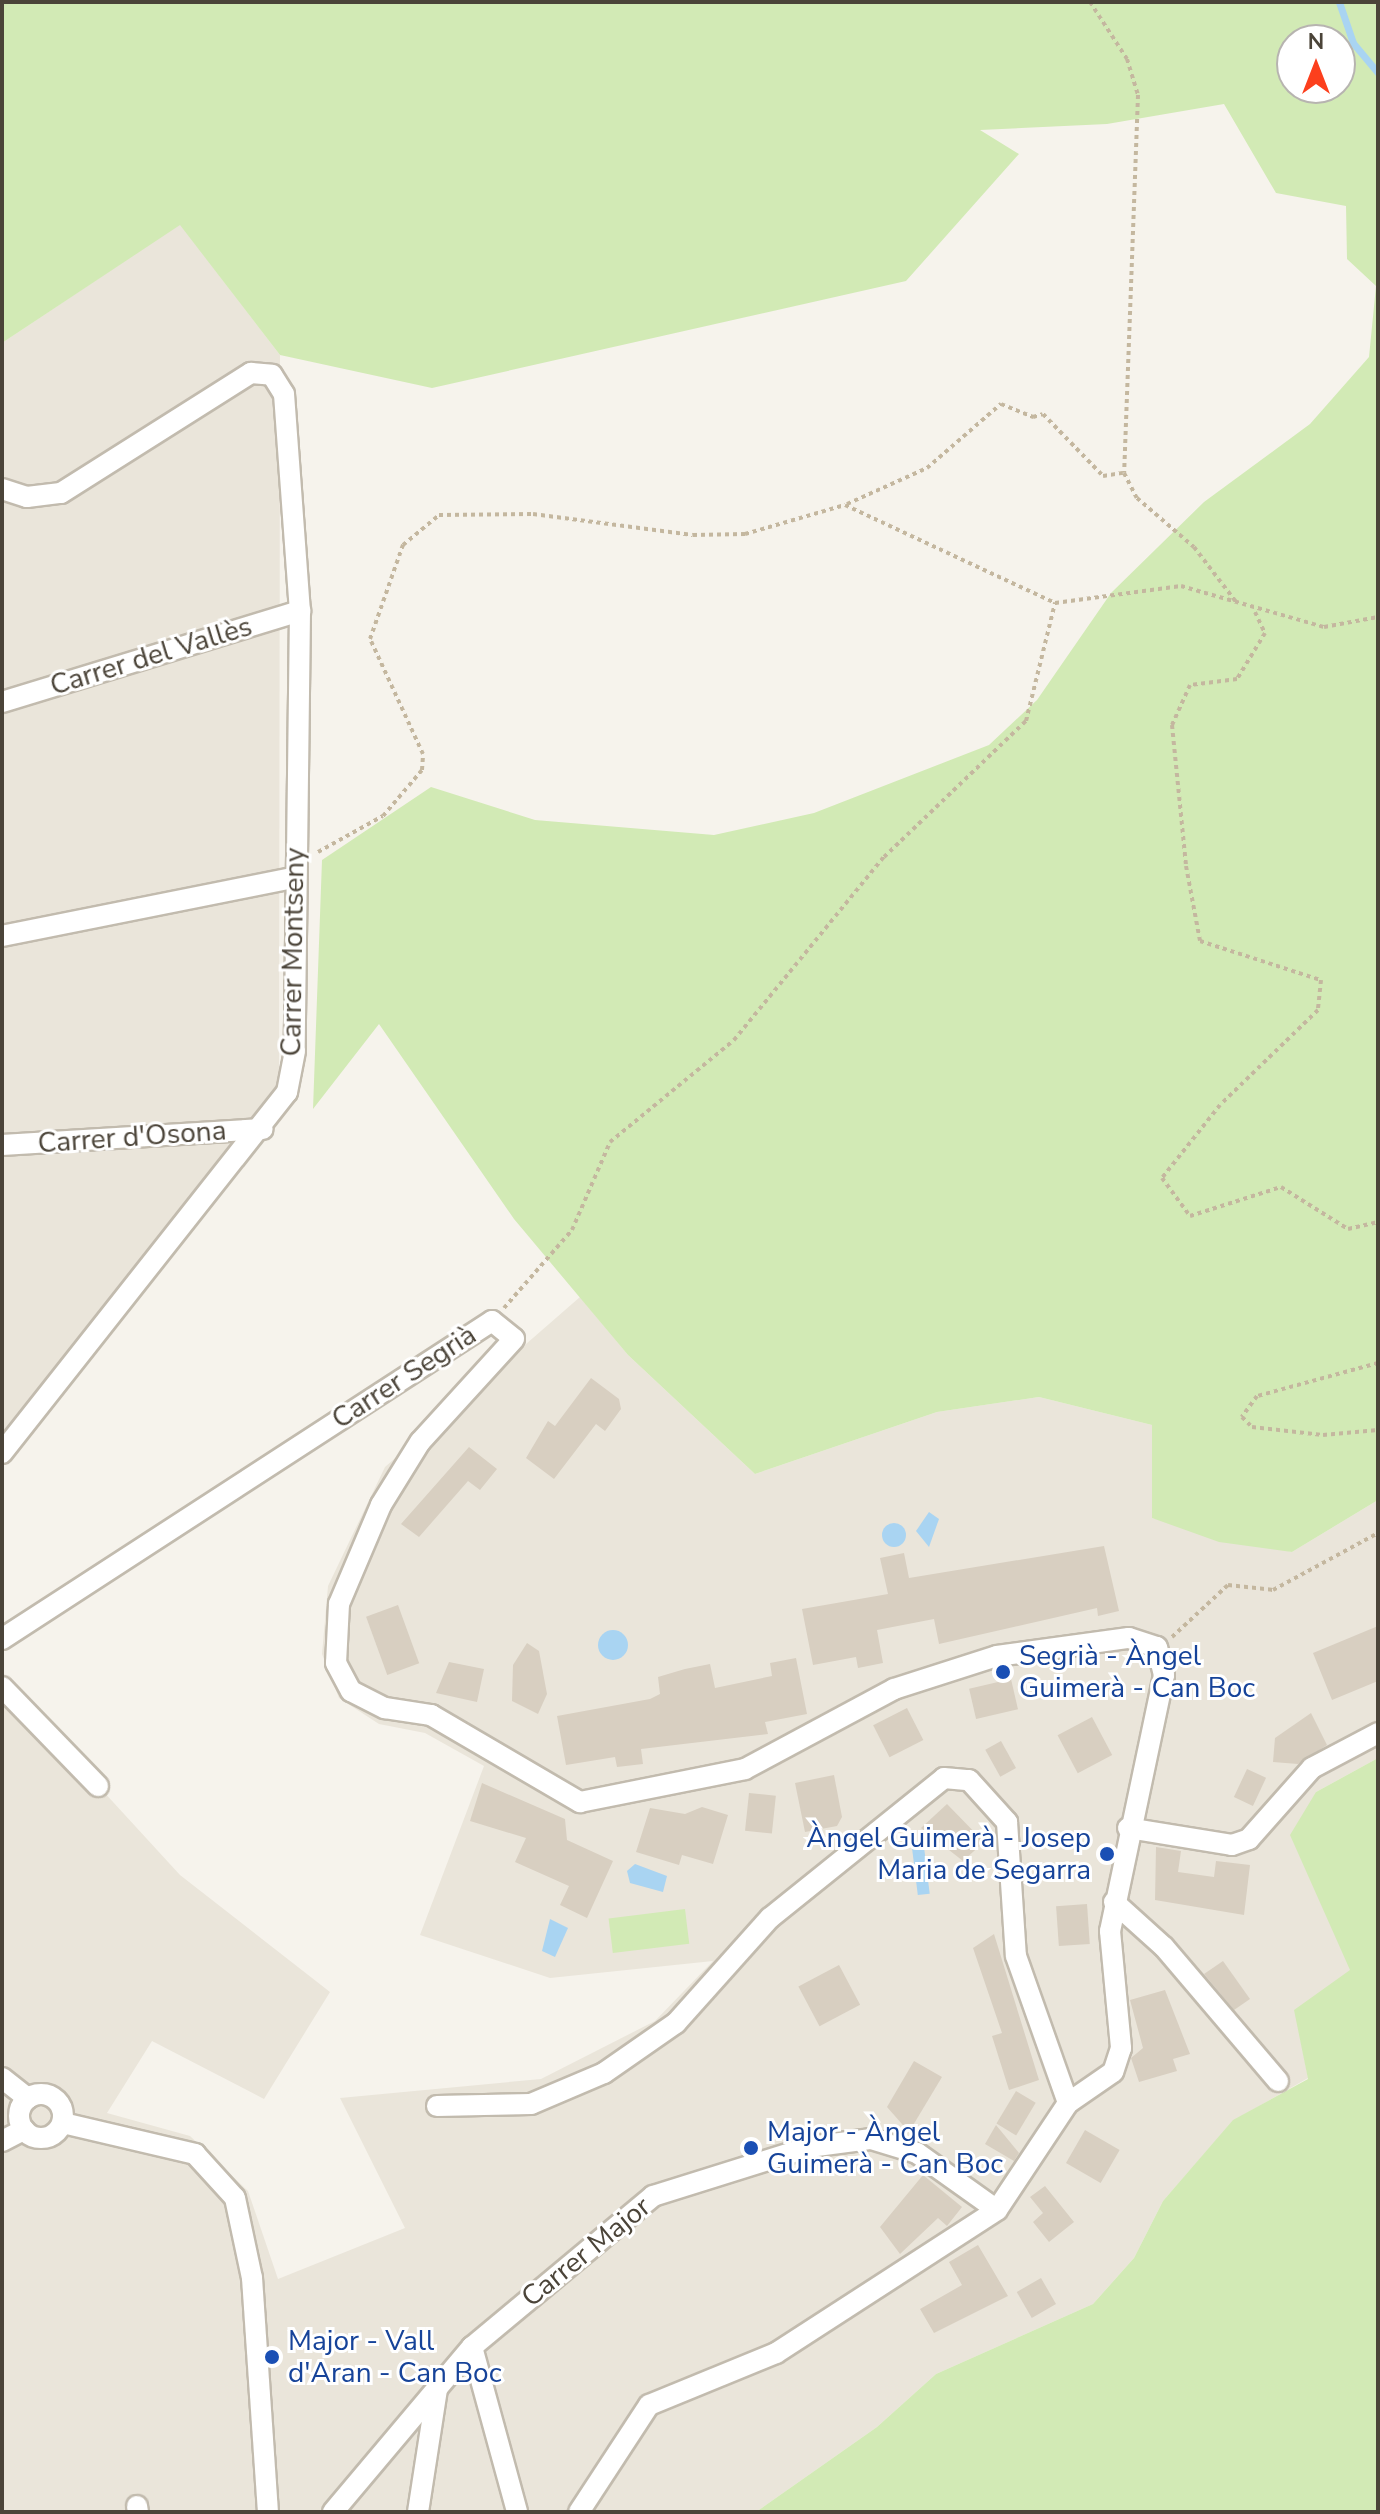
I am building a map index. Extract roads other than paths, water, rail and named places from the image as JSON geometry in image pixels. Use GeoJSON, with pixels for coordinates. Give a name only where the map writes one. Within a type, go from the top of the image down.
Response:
{"type":"FeatureCollection","features":[{"type":"Feature","properties":{"kind":"street","name":"Carrer Montseny"},"geometry":{"type":"LineString","coordinates":[[2,489],[27,497],[61,493],[251,373],[272,375],[284,394],[300,611],[293,870],[295,1051],[287,1092],[263,1129],[2,1453]]}},
{"type":"Feature","properties":{"kind":"street","name":"Carrer del Vallès"},"geometry":{"type":"LineString","coordinates":[[2,702],[300,611]]}},
{"type":"Feature","properties":{"kind":"street"},"geometry":{"type":"LineString","coordinates":[[2,936],[293,870]]}},
{"type":"Feature","properties":{"kind":"street","name":"Carrer d'Osona"},"geometry":{"type":"LineString","coordinates":[[2,1145],[263,1129]]}},
{"type":"Feature","properties":{"kind":"street","name":"Carrer Segrià"},"geometry":{"type":"LineString","coordinates":[[2,1639],[492,1321],[514,1339],[420,1442],[381,1505],[339,1604],[336,1663],[351,1691],[385,1708],[431,1715],[580,1802],[745,1769],[894,1689],[997,1656],[1129,1638],[1157,1647],[1164,1675],[1128,1828]]}},
{"type":"Feature","properties":{"kind":"street"},"geometry":{"type":"LineString","coordinates":[[2,1687],[98,1786]]}},
{"type":"Feature","properties":{"kind":"street"},"geometry":{"type":"LineString","coordinates":[[579,2512],[649,2405],[776,2353],[997,2210],[1068,2103],[1105,2081],[1118,2061],[1114,1902],[1128,1828],[1232,1845],[1249,1839],[1312,1768],[1378,1733]]}},
{"type":"Feature","properties":{"kind":"street"},"geometry":{"type":"LineString","coordinates":[[437,2106],[531,2104],[604,2073],[676,2023],[770,1918],[944,1778],[969,1780],[990,1795],[1007,1822],[1016,1956],[1068,2103]]}},
{"type":"Feature","properties":{"kind":"street"},"geometry":{"type":"LineString","coordinates":[[1114,1902],[1164,1947],[1278,2081]]}},
{"type":"Feature","properties":{"kind":"street"},"geometry":{"type":"LineString","coordinates":[[2,2078],[28,2098],[55,2098],[63,2123]]}},
{"type":"Feature","properties":{"kind":"street"},"geometry":{"type":"LineString","coordinates":[[28,2098],[19,2114],[24,2130],[45,2139],[63,2123]]}},
{"type":"Feature","properties":{"kind":"street"},"geometry":{"type":"LineString","coordinates":[[63,2123],[195,2154],[235,2198],[252,2278],[268,2512]]}},
{"type":"Feature","properties":{"kind":"street"},"geometry":{"type":"LineString","coordinates":[[2,2141],[24,2130]]}},
{"type":"Feature","properties":{"kind":"street","name":"Carrer Major"},"geometry":{"type":"LineString","coordinates":[[333,2512],[438,2383],[472,2347],[653,2196],[756,2161],[842,2140],[893,2143],[997,2210]]}},
{"type":"Feature","properties":{"kind":"street"},"geometry":{"type":"LineString","coordinates":[[472,2347],[517,2512]]}},
{"type":"Feature","properties":{"kind":"street"},"geometry":{"type":"LineString","coordinates":[[418,2512],[435,2440],[438,2383]]}},
{"type":"Feature","properties":{"kind":"water"},"geometry":{"type":"Polygon","coordinates":[[[929,1512],[939,1519],[929,1547],[916,1531],[929,1512]]]}},
{"type":"Feature","properties":{"kind":"water"},"geometry":{"type":"Polygon","coordinates":[[[894,1523],[905,1530],[906,1535],[899,1546],[894,1547],[883,1540],[882,1535],[889,1524],[894,1523]]]}},
{"type":"Feature","properties":{"kind":"water"},"geometry":{"type":"Polygon","coordinates":[[[613,1630],[624,1634],[628,1645],[624,1656],[613,1660],[602,1656],[598,1645],[602,1634],[613,1630]]]}},
{"type":"Feature","properties":{"kind":"water"},"geometry":{"type":"Polygon","coordinates":[[[924,1847],[930,1894],[918,1895],[912,1848],[924,1847]]]}},
{"type":"Feature","properties":{"kind":"water"},"geometry":{"type":"Polygon","coordinates":[[[635,1864],[667,1876],[663,1892],[630,1883],[627,1871],[635,1864]]]}},
{"type":"Feature","properties":{"kind":"water"},"geometry":{"type":"Polygon","coordinates":[[[550,1919],[568,1928],[555,1957],[542,1951],[550,1919]]]}},
{"type":"Feature","properties":{"kind":"waterway"},"geometry":{"type":"LineString","coordinates":[[1339,2],[1353,43],[1378,73]]}},
{"type":"Feature","properties":{"kind":"place","name":"Segrià - Àngel Guimerà - Can Boc"},"geometry":{"type":"Point","coordinates":[1003,1672]}},
{"type":"Feature","properties":{"kind":"place","name":"Àngel Guimerà - Josep Maria de Segarra"},"geometry":{"type":"Point","coordinates":[1107,1854]}},
{"type":"Feature","properties":{"kind":"place","name":"Major - Àngel Guimerà - Can Boc"},"geometry":{"type":"Point","coordinates":[751,2148]}},
{"type":"Feature","properties":{"kind":"place","name":"Major - Vall d'Aran - Can Boc"},"geometry":{"type":"Point","coordinates":[272,2357]}}]}
